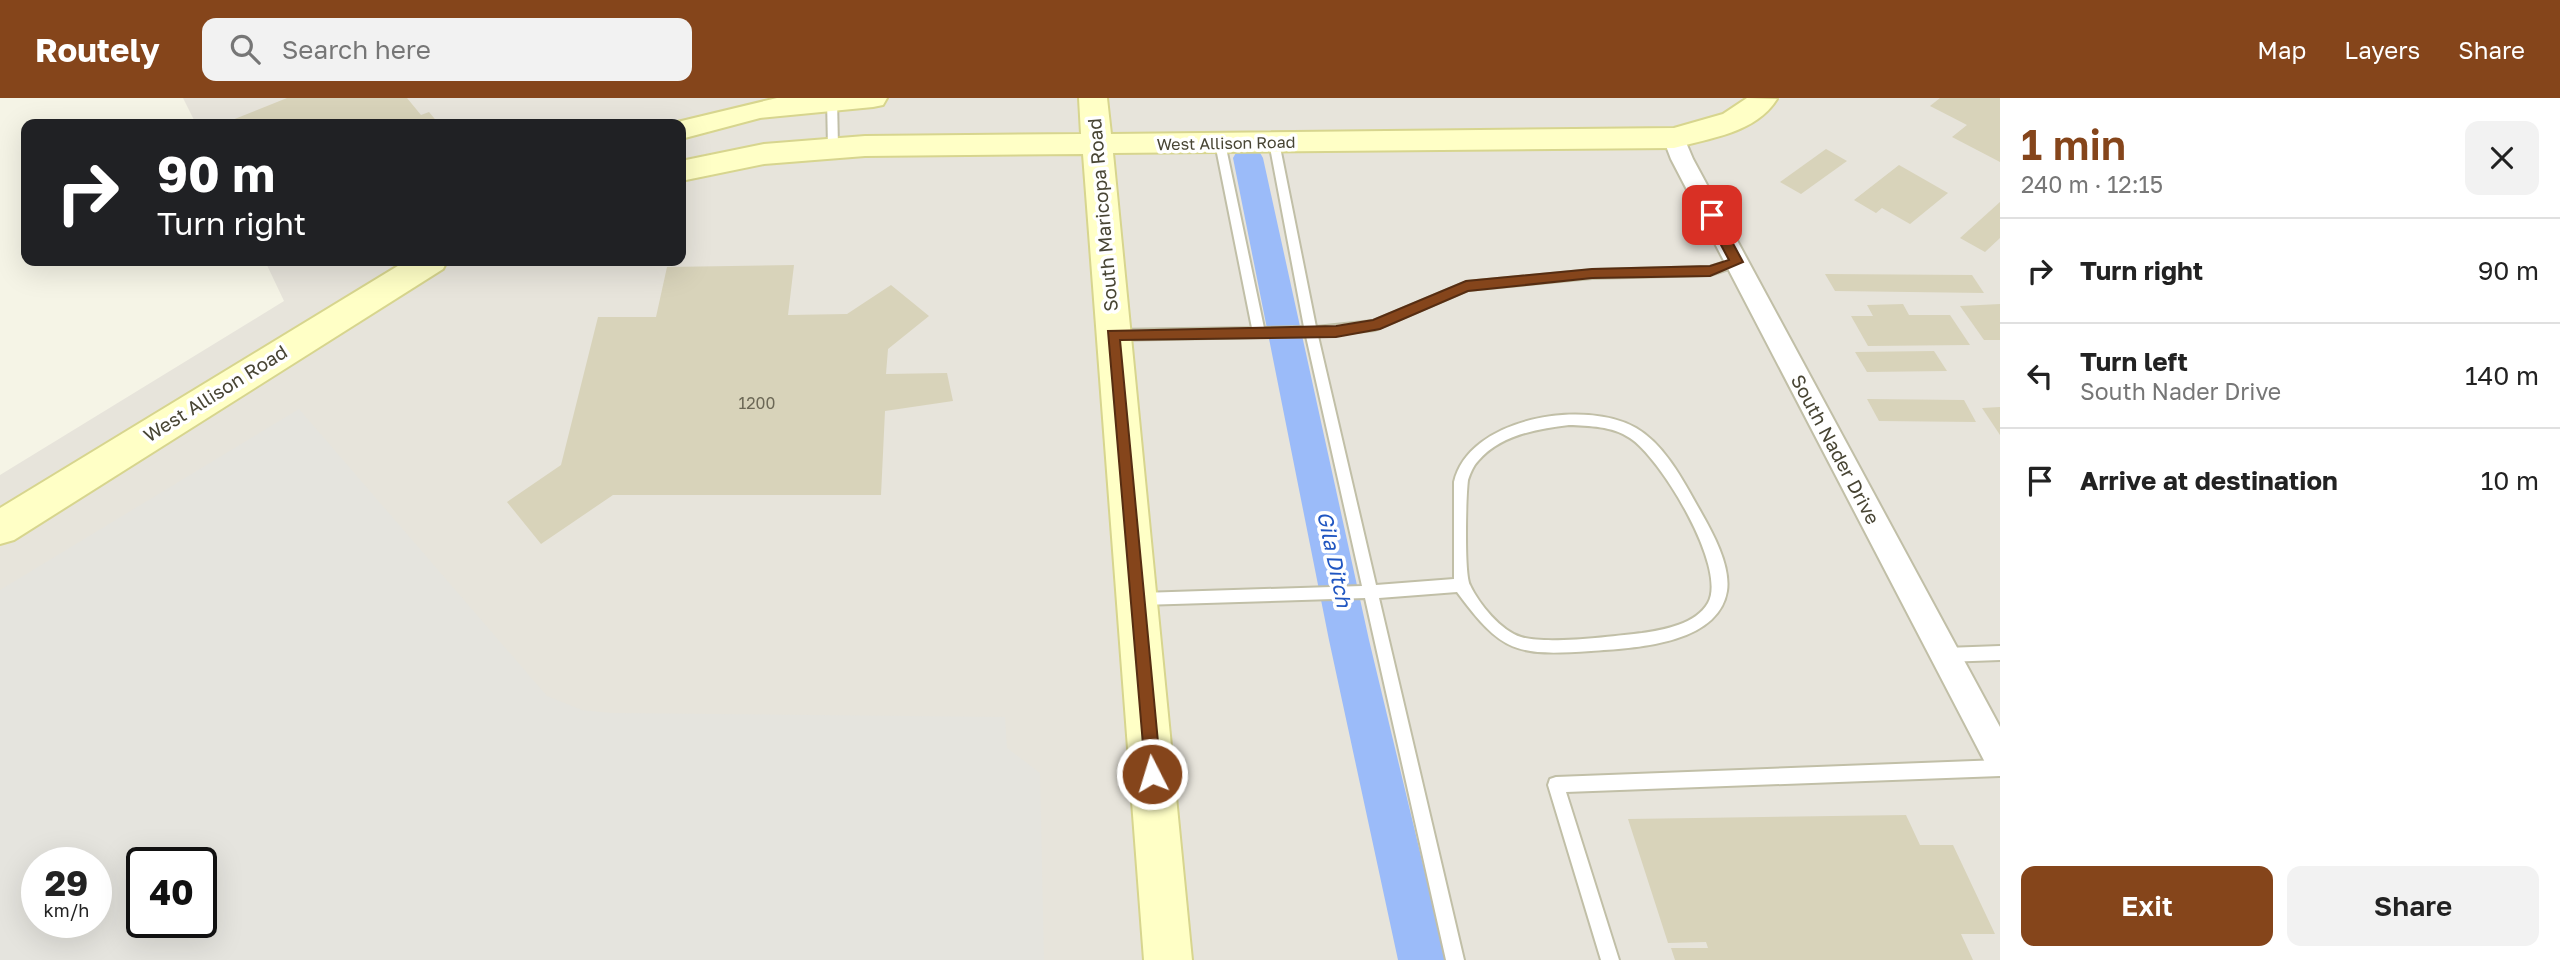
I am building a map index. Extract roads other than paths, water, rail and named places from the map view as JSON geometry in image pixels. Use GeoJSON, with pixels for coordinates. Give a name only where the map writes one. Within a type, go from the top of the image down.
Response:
{"type":"FeatureCollection","features":[{"type":"Feature","properties":{"kind":"street"},"geometry":{"type":"LineString","coordinates":[[686,128],[760,109],[873,98]]}},
{"type":"Feature","properties":{"kind":"street"},"geometry":{"type":"LineString","coordinates":[[1086,98],[1094,98]]}},
{"type":"Feature","properties":{"kind":"street","name":"South Maricopa Road"},"geometry":{"type":"LineString","coordinates":[[1094,98],[1168,960]]}},
{"type":"Feature","properties":{"kind":"street","name":"West Allison Road"},"geometry":{"type":"LineString","coordinates":[[686,169],[726,160],[833,148],[1096,142],[1674,138],[1726,124],[1750,113],[1762,98]]}},
{"type":"Feature","properties":{"kind":"street","name":"South Nader Drive"},"geometry":{"type":"LineString","coordinates":[[1674,138],[1682,159],[2000,759]]}},
{"type":"Feature","properties":{"kind":"street","name":"West Allison Road"},"geometry":{"type":"LineString","coordinates":[[0,528],[423,266]]}},
{"type":"Feature","properties":{"kind":"lane"},"geometry":{"type":"LineString","coordinates":[[832,100],[833,148]]}},
{"type":"Feature","properties":{"kind":"lane"},"geometry":{"type":"LineString","coordinates":[[1274,142],[1311,331],[1455,960]]}},
{"type":"Feature","properties":{"kind":"lane"},"geometry":{"type":"LineString","coordinates":[[1220,143],[1259,332]]}},
{"type":"Feature","properties":{"kind":"lane"},"geometry":{"type":"LineString","coordinates":[[1113,335],[1336,331],[1375,325],[1466,286],[1592,274],[1710,271],[1737,262]]}},
{"type":"Feature","properties":{"kind":"lane"},"geometry":{"type":"LineString","coordinates":[[1559,421],[1604,422],[1625,427],[1647,444],[1673,477],[1699,522],[1720,575],[1718,602],[1702,621],[1665,635],[1555,646],[1521,645],[1499,631],[1461,584],[1462,475],[1474,453],[1506,432],[1559,421]]}},
{"type":"Feature","properties":{"kind":"lane"},"geometry":{"type":"LineString","coordinates":[[1138,599],[1312,594],[1461,584]]}},
{"type":"Feature","properties":{"kind":"lane"},"geometry":{"type":"LineString","coordinates":[[1945,655],[2000,653]]}},
{"type":"Feature","properties":{"kind":"lane"},"geometry":{"type":"LineString","coordinates":[[1610,960],[1556,785],[2000,768]]}},
{"type":"Feature","properties":{"kind":"waterway","name":"Gila Ditch"},"geometry":{"type":"LineString","coordinates":[[1248,158],[1349,640],[1422,960]]}}]}
